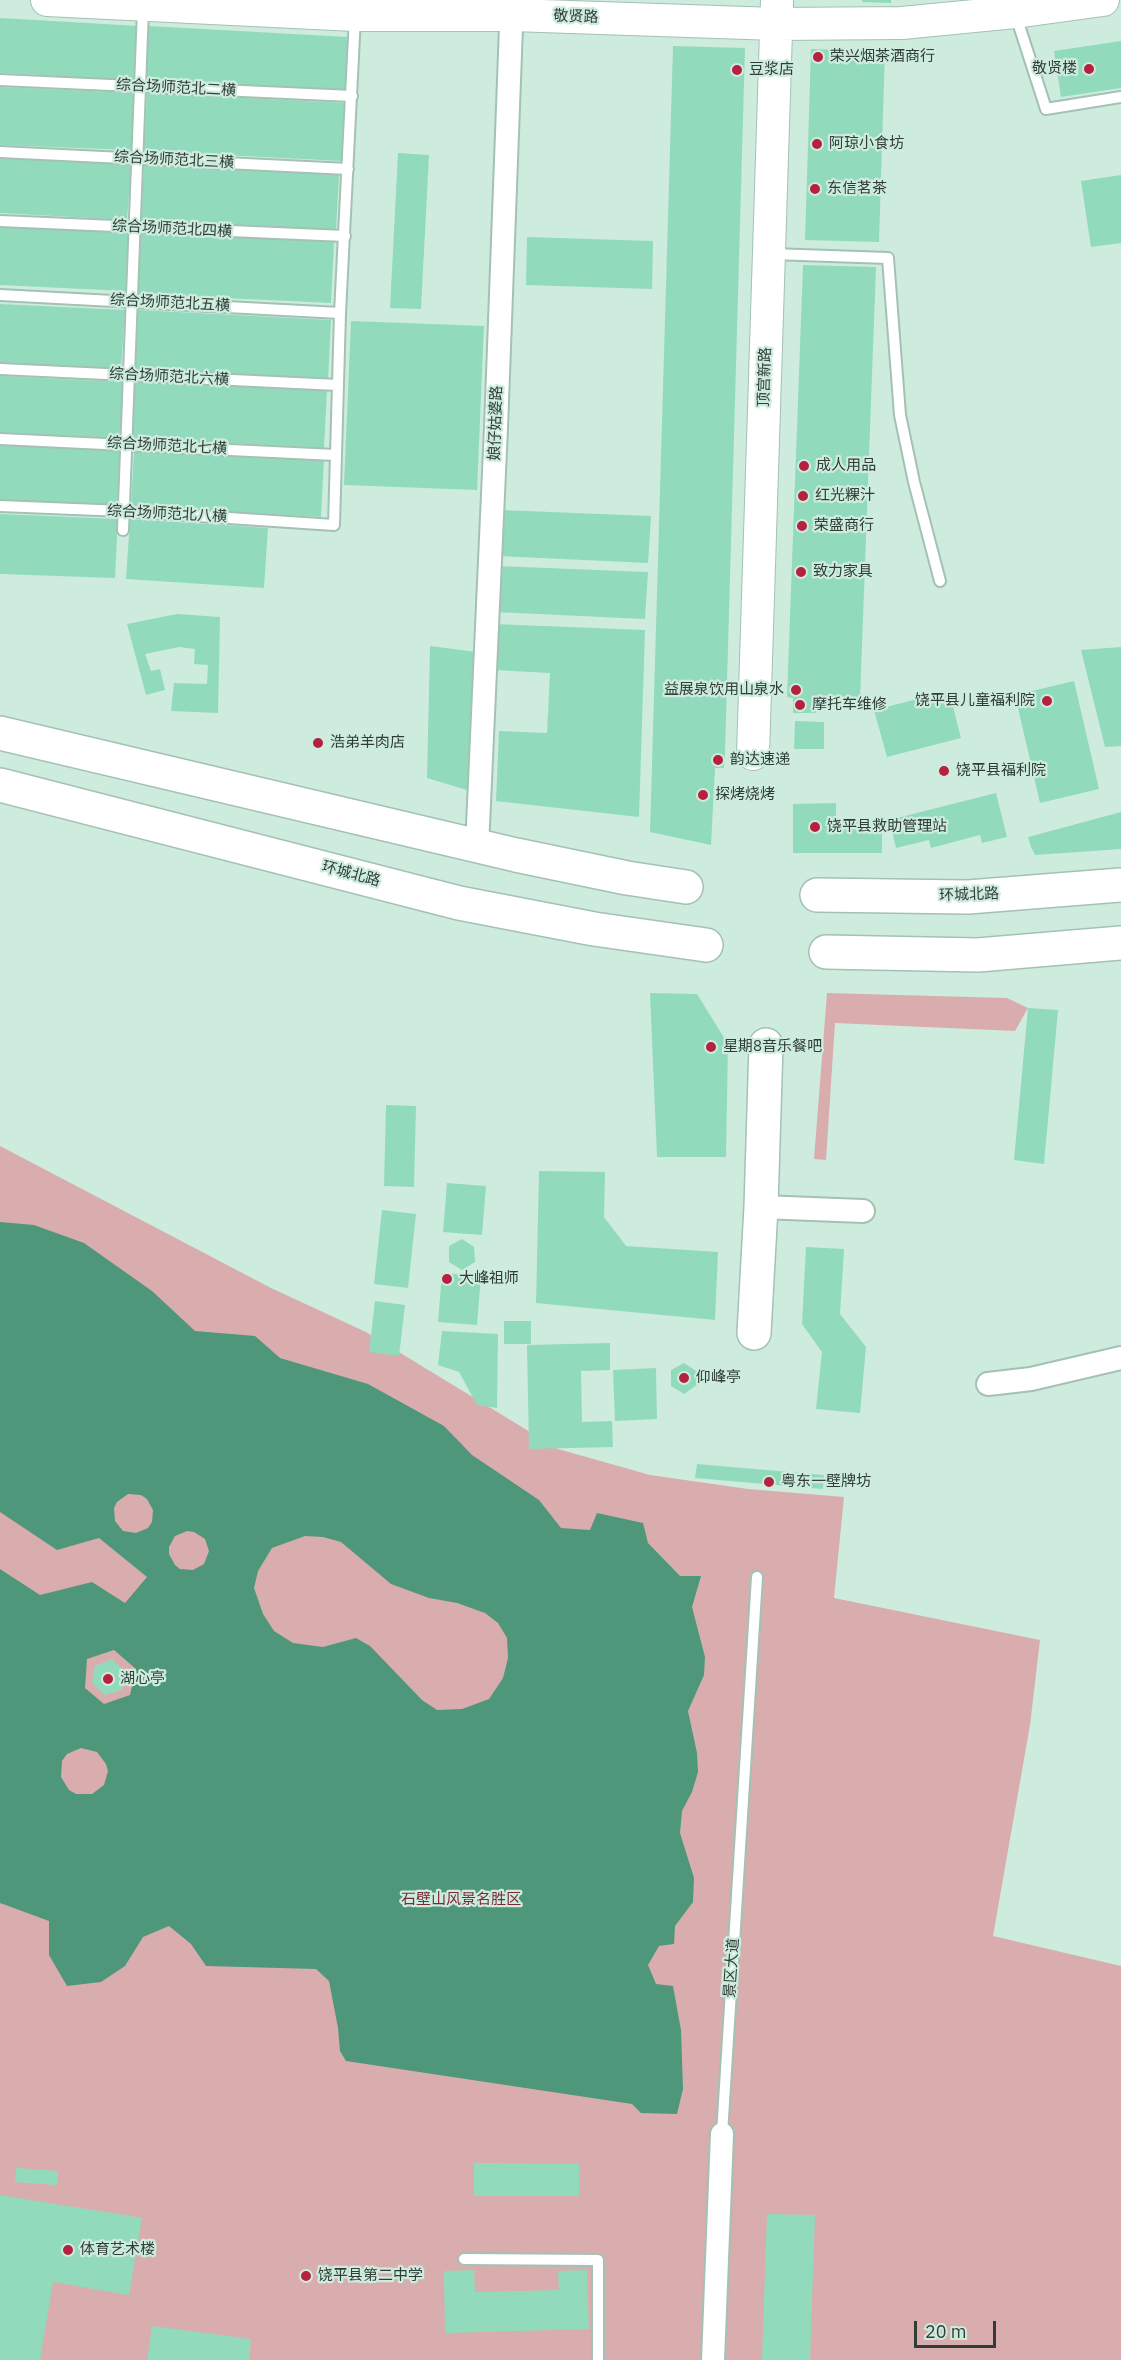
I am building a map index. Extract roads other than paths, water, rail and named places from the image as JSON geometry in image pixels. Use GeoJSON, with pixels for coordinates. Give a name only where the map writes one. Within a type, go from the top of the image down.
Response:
{"type":"FeatureCollection","features":[{"type":"Feature","properties":{"kind":"main road"},"geometry":{"type":"LineString","coordinates":[[0,733],[477,847],[627,878],[686,887]]}},
{"type":"Feature","properties":{"kind":"main road","name":"环城北路"},"geometry":{"type":"LineString","coordinates":[[0,785],[459,903],[594,928],[706,945]]}},
{"type":"Feature","properties":{"kind":"main road","name":"环城北路"},"geometry":{"type":"LineString","coordinates":[[817,895],[968,897],[1121,885]]}},
{"type":"Feature","properties":{"kind":"main road"},"geometry":{"type":"LineString","coordinates":[[826,952],[978,955],[1121,943]]}},
{"type":"Feature","properties":{"kind":"main road"},"geometry":{"type":"LineString","coordinates":[[754,1333],[766,1045]]}},
{"type":"Feature","properties":{"kind":"street","name":"敬贤路"},"geometry":{"type":"LineString","coordinates":[[47,0],[355,15],[512,8],[777,12],[902,23],[1015,12],[1103,0]]}},
{"type":"Feature","properties":{"kind":"street","name":"娘仔姑婆路"},"geometry":{"type":"LineString","coordinates":[[477,847],[512,8]]}},
{"type":"Feature","properties":{"kind":"street","name":"顶宫新路"},"geometry":{"type":"LineString","coordinates":[[753,754],[777,12]]}},
{"type":"Feature","properties":{"kind":"street"},"geometry":{"type":"LineString","coordinates":[[761,1207],[862,1211]]}},
{"type":"Feature","properties":{"kind":"street"},"geometry":{"type":"LineString","coordinates":[[988,1384],[1031,1379],[1121,1358]]}},
{"type":"Feature","properties":{"kind":"street","name":"景区大道"},"geometry":{"type":"LineString","coordinates":[[713,2360],[722,2134]]}},
{"type":"Feature","properties":{"kind":"lane"},"geometry":{"type":"LineString","coordinates":[[123,530],[143,5]]}},
{"type":"Feature","properties":{"kind":"lane"},"geometry":{"type":"LineString","coordinates":[[1015,12],[1046,109],[1121,97]]}},
{"type":"Feature","properties":{"kind":"lane"},"geometry":{"type":"LineString","coordinates":[[335,455],[339,313],[345,236],[355,15]]}},
{"type":"Feature","properties":{"kind":"lane","name":"综合场师范北二横"},"geometry":{"type":"LineString","coordinates":[[0,80],[352,96]]}},
{"type":"Feature","properties":{"kind":"lane","name":"综合场师范北三横"},"geometry":{"type":"LineString","coordinates":[[0,152],[348,169]]}},
{"type":"Feature","properties":{"kind":"lane","name":"综合场师范北四横"},"geometry":{"type":"LineString","coordinates":[[0,220],[345,236]]}},
{"type":"Feature","properties":{"kind":"lane"},"geometry":{"type":"LineString","coordinates":[[768,254],[888,258],[900,415],[914,482],[940,581]]}},
{"type":"Feature","properties":{"kind":"lane","name":"综合场师范北五横"},"geometry":{"type":"LineString","coordinates":[[0,295],[130,300],[339,313]]}},
{"type":"Feature","properties":{"kind":"lane","name":"综合场师范北六横"},"geometry":{"type":"LineString","coordinates":[[0,369],[338,385]]}},
{"type":"Feature","properties":{"kind":"lane","name":"综合场师范北七横"},"geometry":{"type":"LineString","coordinates":[[0,439],[335,455]]}},
{"type":"Feature","properties":{"kind":"lane","name":"综合场师范北八横"},"geometry":{"type":"LineString","coordinates":[[0,506],[123,511],[334,525],[335,455]]}},
{"type":"Feature","properties":{"kind":"lane","name":"景区大道"},"geometry":{"type":"LineString","coordinates":[[722,2134],[757,1577]]}},
{"type":"Feature","properties":{"kind":"lane"},"geometry":{"type":"LineString","coordinates":[[464,2259],[598,2260],[598,2360]]}},
{"type":"Feature","properties":{"kind":"place","name":"荣兴烟茶酒商行"},"geometry":{"type":"Point","coordinates":[818,57]}},
{"type":"Feature","properties":{"kind":"place","name":"敬贤楼"},"geometry":{"type":"Point","coordinates":[1089,69]}},
{"type":"Feature","properties":{"kind":"place","name":"豆浆店"},"geometry":{"type":"Point","coordinates":[737,70]}},
{"type":"Feature","properties":{"kind":"place","name":"阿琼小食坊"},"geometry":{"type":"Point","coordinates":[817,144]}},
{"type":"Feature","properties":{"kind":"place","name":"东信茗茶"},"geometry":{"type":"Point","coordinates":[815,189]}},
{"type":"Feature","properties":{"kind":"place","name":"成人用品"},"geometry":{"type":"Point","coordinates":[804,466]}},
{"type":"Feature","properties":{"kind":"place","name":"红光粿汁"},"geometry":{"type":"Point","coordinates":[803,496]}},
{"type":"Feature","properties":{"kind":"place","name":"荣盛商行"},"geometry":{"type":"Point","coordinates":[802,526]}},
{"type":"Feature","properties":{"kind":"place","name":"致力家具"},"geometry":{"type":"Point","coordinates":[801,572]}},
{"type":"Feature","properties":{"kind":"place","name":"益展泉饮用山泉水"},"geometry":{"type":"Point","coordinates":[796,690]}},
{"type":"Feature","properties":{"kind":"place","name":"饶平县儿童福利院"},"geometry":{"type":"Point","coordinates":[1047,701]}},
{"type":"Feature","properties":{"kind":"place","name":"摩托车维修"},"geometry":{"type":"Point","coordinates":[800,705]}},
{"type":"Feature","properties":{"kind":"place","name":"浩弟羊肉店"},"geometry":{"type":"Point","coordinates":[318,743]}},
{"type":"Feature","properties":{"kind":"place","name":"韵达速递"},"geometry":{"type":"Point","coordinates":[718,760]}},
{"type":"Feature","properties":{"kind":"place","name":"饶平县福利院"},"geometry":{"type":"Point","coordinates":[944,771]}},
{"type":"Feature","properties":{"kind":"place","name":"探烤烧烤"},"geometry":{"type":"Point","coordinates":[703,795]}},
{"type":"Feature","properties":{"kind":"place","name":"饶平县救助管理站"},"geometry":{"type":"Point","coordinates":[815,827]}},
{"type":"Feature","properties":{"kind":"place","name":"星期8音乐餐吧"},"geometry":{"type":"Point","coordinates":[711,1047]}},
{"type":"Feature","properties":{"kind":"place","name":"大峰祖师"},"geometry":{"type":"Point","coordinates":[447,1279]}},
{"type":"Feature","properties":{"kind":"place","name":"仰峰亭"},"geometry":{"type":"Point","coordinates":[684,1378]}},
{"type":"Feature","properties":{"kind":"place","name":"粤东一壁牌坊"},"geometry":{"type":"Point","coordinates":[769,1482]}},
{"type":"Feature","properties":{"kind":"place","name":"湖心亭"},"geometry":{"type":"Point","coordinates":[108,1679]}},
{"type":"Feature","properties":{"kind":"place","name":"体育艺术楼"},"geometry":{"type":"Point","coordinates":[68,2250]}},
{"type":"Feature","properties":{"kind":"place","name":"饶平县第二中学"},"geometry":{"type":"Point","coordinates":[306,2276]}},
{"type":"Feature","properties":{"kind":"park label","name":"石壁山风景名胜区"},"geometry":{"type":"Point","coordinates":[461,1900]}}]}
